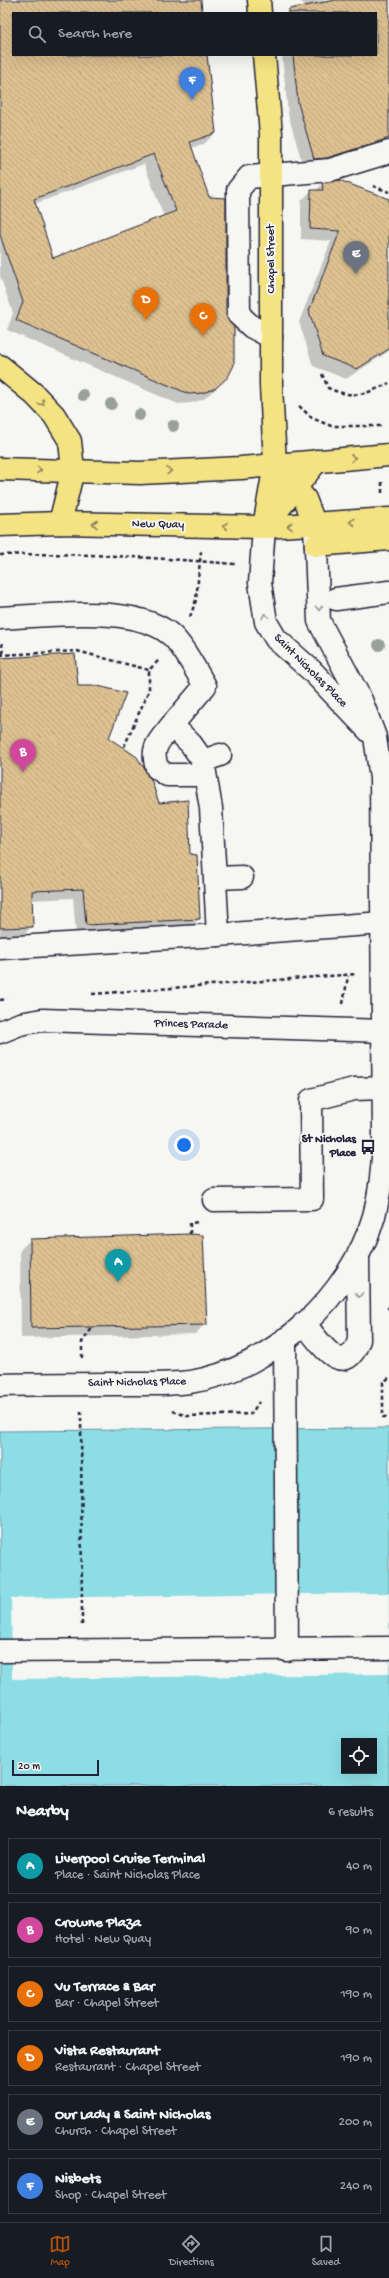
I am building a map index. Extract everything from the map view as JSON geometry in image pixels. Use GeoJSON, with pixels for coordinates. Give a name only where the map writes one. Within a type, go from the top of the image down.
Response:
{"type":"FeatureCollection","features":[{"type":"Feature","properties":{"kind":"main road"},"geometry":{"type":"LineString","coordinates":[[259,0],[260,12]]}},
{"type":"Feature","properties":{"kind":"main road","name":"Chapel Street"},"geometry":{"type":"LineString","coordinates":[[264,56],[271,134],[271,385],[275,464]]}},
{"type":"Feature","properties":{"kind":"main road"},"geometry":{"type":"LineString","coordinates":[[0,366],[34,394],[54,415],[70,441],[73,470],[60,523]]}},
{"type":"Feature","properties":{"kind":"main road"},"geometry":{"type":"LineString","coordinates":[[0,469],[140,473],[242,468],[389,454]]}},
{"type":"Feature","properties":{"kind":"main road"},"geometry":{"type":"LineString","coordinates":[[264,527],[317,461]]}},
{"type":"Feature","properties":{"kind":"main road","name":"Saint Nicholas Place"},"geometry":{"type":"LineString","coordinates":[[275,464],[305,499],[316,535]]}},
{"type":"Feature","properties":{"kind":"main road","name":"Saint Nicholas Place"},"geometry":{"type":"LineString","coordinates":[[264,527],[275,464]]}},
{"type":"Feature","properties":{"kind":"main road"},"geometry":{"type":"LineString","coordinates":[[316,535],[389,519]]}},
{"type":"Feature","properties":{"kind":"main road","name":"New Quay"},"geometry":{"type":"LineString","coordinates":[[0,525],[60,523],[264,527],[316,535]]}},
{"type":"Feature","properties":{"kind":"main road"},"geometry":{"type":"LineString","coordinates":[[316,535],[389,539]]}},
{"type":"Feature","properties":{"kind":"street"},"geometry":{"type":"LineString","coordinates":[[272,337],[252,327],[239,315],[238,190],[249,177],[330,170],[389,152]]}},
{"type":"Feature","properties":{"kind":"street","name":"Saint Nicholas Place"},"geometry":{"type":"LineString","coordinates":[[264,527],[260,583],[266,622],[276,639],[312,671],[375,737]]}},
{"type":"Feature","properties":{"kind":"street","name":"Saint Nicholas Place"},"geometry":{"type":"LineString","coordinates":[[82,1374],[163,1384],[209,1378],[247,1363],[285,1339],[325,1303],[358,1256],[374,1216],[380,1187],[384,1138],[384,1030],[386,988],[385,776],[375,737],[361,700],[319,621],[316,535]]}},
{"type":"Feature","properties":{"kind":"street"},"geometry":{"type":"LineString","coordinates":[[336,598],[389,592]]}},
{"type":"Feature","properties":{"kind":"street"},"geometry":{"type":"LineString","coordinates":[[0,618],[112,615],[158,625],[176,639],[205,686],[155,746],[153,757],[157,768],[167,775],[209,763]]}},
{"type":"Feature","properties":{"kind":"street"},"geometry":{"type":"LineString","coordinates":[[172,725],[209,763],[219,807],[216,878],[218,935]]}},
{"type":"Feature","properties":{"kind":"street"},"geometry":{"type":"LineString","coordinates":[[216,878],[242,877]]}},
{"type":"Feature","properties":{"kind":"street"},"geometry":{"type":"LineString","coordinates":[[0,948],[218,935],[385,933]]}},
{"type":"Feature","properties":{"kind":"street","name":"Princes Parade"},"geometry":{"type":"LineString","coordinates":[[0,1032],[20,1024],[42,1020],[384,1030]]}},
{"type":"Feature","properties":{"kind":"street"},"geometry":{"type":"LineString","coordinates":[[214,1200],[312,1199],[311,1100],[354,1089],[384,1088]]}},
{"type":"Feature","properties":{"kind":"street"},"geometry":{"type":"LineString","coordinates":[[304,1323],[329,1354],[337,1358],[347,1358],[356,1350],[359,1340],[358,1256]]}},
{"type":"Feature","properties":{"kind":"street"},"geometry":{"type":"LineString","coordinates":[[285,1339],[287,1650]]}},
{"type":"Feature","properties":{"kind":"street"},"geometry":{"type":"LineString","coordinates":[[0,1384],[82,1374]]}},
{"type":"Feature","properties":{"kind":"street"},"geometry":{"type":"LineString","coordinates":[[10,1651],[389,1648]]}},
{"type":"Feature","properties":{"kind":"path"},"geometry":{"type":"LineString","coordinates":[[322,374],[328,388],[344,396],[371,392],[389,383]]}},
{"type":"Feature","properties":{"kind":"path"},"geometry":{"type":"LineString","coordinates":[[300,406],[312,418],[331,426],[380,426]]}},
{"type":"Feature","properties":{"kind":"path"},"geometry":{"type":"LineString","coordinates":[[189,620],[196,600],[201,551]]}},
{"type":"Feature","properties":{"kind":"path"},"geometry":{"type":"LineString","coordinates":[[0,554],[42,553],[113,555],[242,565]]}},
{"type":"Feature","properties":{"kind":"path"},"geometry":{"type":"LineString","coordinates":[[0,655],[78,651],[149,670]]}},
{"type":"Feature","properties":{"kind":"path"},"geometry":{"type":"LineString","coordinates":[[124,747],[149,690],[149,670],[163,656]]}},
{"type":"Feature","properties":{"kind":"path"},"geometry":{"type":"LineString","coordinates":[[87,994],[348,976],[362,972]]}},
{"type":"Feature","properties":{"kind":"path"},"geometry":{"type":"LineString","coordinates":[[343,1007],[348,976]]}},
{"type":"Feature","properties":{"kind":"path"},"geometry":{"type":"LineString","coordinates":[[0,1000],[8,999]]}},
{"type":"Feature","properties":{"kind":"path"},"geometry":{"type":"LineString","coordinates":[[82,1374],[82,1342],[93,1327]]}},
{"type":"Feature","properties":{"kind":"path"},"geometry":{"type":"LineString","coordinates":[[389,1378],[383,1382],[383,1417],[389,1417]]}},
{"type":"Feature","properties":{"kind":"path"},"geometry":{"type":"LineString","coordinates":[[171,1410],[187,1416],[251,1414],[262,1395]]}},
{"type":"Feature","properties":{"kind":"path"},"geometry":{"type":"LineString","coordinates":[[81,1411],[82,1603]]}},
{"type":"Feature","properties":{"kind":"water"},"geometry":{"type":"Polygon","coordinates":[[[389,1428],[389,1786],[0,1786],[0,1431],[389,1428]]]}},
{"type":"Feature","properties":{"kind":"pier"},"geometry":{"type":"Polygon","coordinates":[[[389,1593],[389,1674],[12,1679],[11,1598],[389,1593]]]}},
{"type":"Feature","properties":{"kind":"building"},"geometry":{"type":"Polygon","coordinates":[[[0,0],[201,0],[202,12],[12,12],[12,56],[207,56],[216,133],[190,142],[209,197],[226,198],[226,315],[234,327],[234,365],[228,377],[216,388],[203,393],[189,394],[16,320],[23,302],[0,235],[0,0]],[[154,154],[34,199],[53,258],[176,211],[154,154]]]}},
{"type":"Feature","properties":{"kind":"building"},"geometry":{"type":"Polygon","coordinates":[[[336,0],[389,0],[389,138],[327,158],[314,159],[298,103],[293,56],[377,56],[377,12],[289,12],[289,9],[336,0]]]}},
{"type":"Feature","properties":{"kind":"building"},"geometry":{"type":"Polygon","coordinates":[[[339,180],[389,199],[389,349],[357,369],[323,356],[309,311],[340,231],[310,229],[311,190],[323,190],[322,183],[339,180]]]}},
{"type":"Feature","properties":{"kind":"building"},"geometry":{"type":"Polygon","coordinates":[[[75,654],[78,686],[98,686],[126,693],[109,738],[137,757],[151,779],[159,803],[188,800],[190,854],[197,855],[200,919],[86,925],[83,889],[32,891],[33,927],[0,928],[0,658],[75,654]]]}},
{"type":"Feature","properties":{"kind":"building"},"geometry":{"type":"Polygon","coordinates":[[[190,1234],[203,1235],[207,1325],[31,1328],[30,1239],[190,1234]]]}},
{"type":"Feature","properties":{"kind":"place","name":"Nisbets"},"geometry":{"type":"Point","coordinates":[192,100]}},
{"type":"Feature","properties":{"kind":"place","name":"Our Lady & Saint Nicholas"},"geometry":{"type":"Point","coordinates":[356,274]}},
{"type":"Feature","properties":{"kind":"place","name":"Vista Restaurant"},"geometry":{"type":"Point","coordinates":[146,320]}},
{"type":"Feature","properties":{"kind":"place","name":"Vu Terrace & Bar"},"geometry":{"type":"Point","coordinates":[203,336]}},
{"type":"Feature","properties":{"kind":"place","name":"Crowne Plaza"},"geometry":{"type":"Point","coordinates":[23,772]}},
{"type":"Feature","properties":{"kind":"place","name":"St Nicholas Place"},"geometry":{"type":"Point","coordinates":[368,1147]}},
{"type":"Feature","properties":{"kind":"place","name":"Liverpool Cruise Terminal"},"geometry":{"type":"Point","coordinates":[118,1282]}}]}
